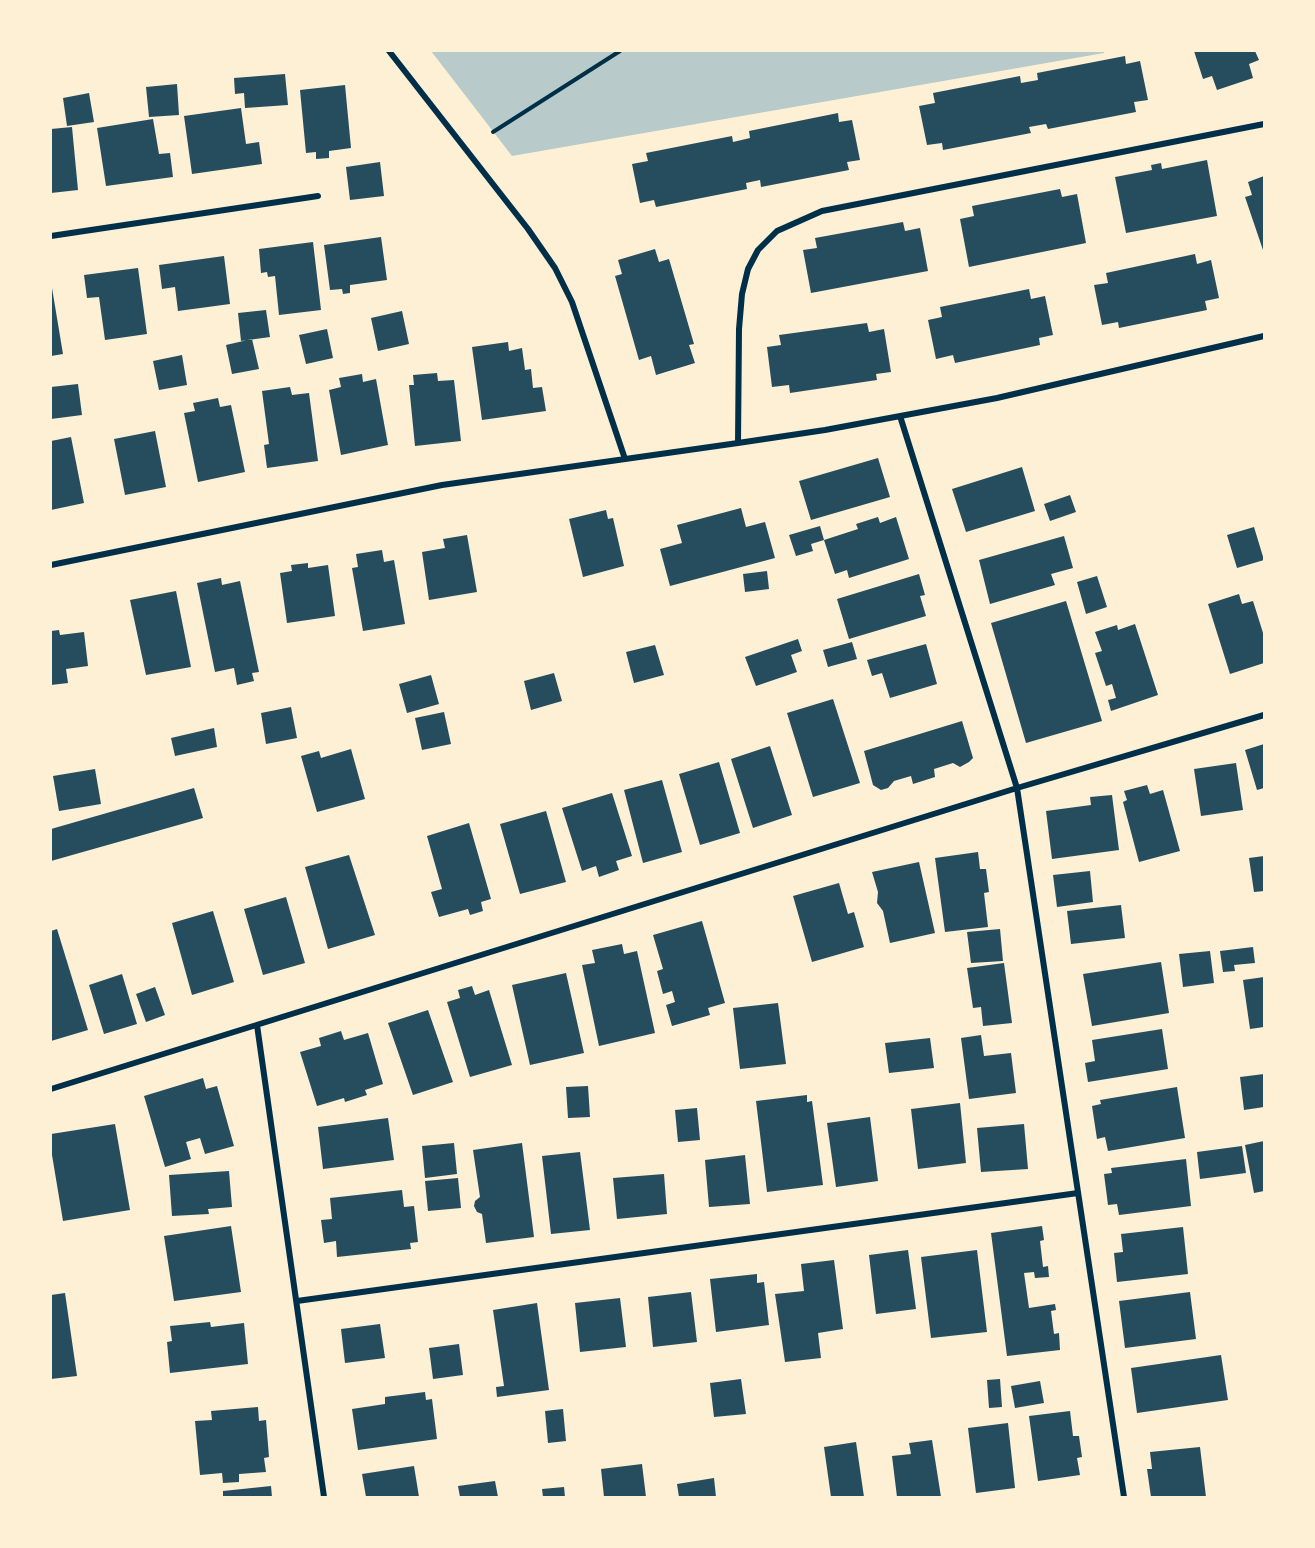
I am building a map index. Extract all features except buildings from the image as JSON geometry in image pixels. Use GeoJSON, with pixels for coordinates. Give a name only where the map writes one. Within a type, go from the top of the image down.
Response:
{"type":"FeatureCollection","features":[{"type":"Feature","properties":{"kind":"street"},"geometry":{"type":"LineString","coordinates":[[389,51],[528,229],[555,268],[572,302],[625,459]]}},
{"type":"Feature","properties":{"kind":"street"},"geometry":{"type":"LineString","coordinates":[[738,443],[739,329],[742,294],[748,269],[758,250],[777,231],[822,211],[1264,124]]}},
{"type":"Feature","properties":{"kind":"street"},"geometry":{"type":"LineString","coordinates":[[51,236],[318,196]]}},
{"type":"Feature","properties":{"kind":"street"},"geometry":{"type":"LineString","coordinates":[[51,565],[433,487],[738,443],[996,398],[1264,336]]}},
{"type":"Feature","properties":{"kind":"street"},"geometry":{"type":"LineString","coordinates":[[900,416],[1017,788],[1124,1497]]}},
{"type":"Feature","properties":{"kind":"street"},"geometry":{"type":"LineString","coordinates":[[51,1089],[1017,788],[1264,715]]}},
{"type":"Feature","properties":{"kind":"street"},"geometry":{"type":"LineString","coordinates":[[257,1025],[324,1497]]}},
{"type":"Feature","properties":{"kind":"street"},"geometry":{"type":"LineString","coordinates":[[297,1301],[1078,1193]]}},
{"type":"Feature","properties":{"kind":"path"},"geometry":{"type":"LineString","coordinates":[[493,132],[620,51]]}},
{"type":"Feature","properties":{"kind":"shaded area"},"geometry":{"type":"Polygon","coordinates":[[[431,51],[1104,51],[1104,53],[512,156],[431,51]]]}}]}
